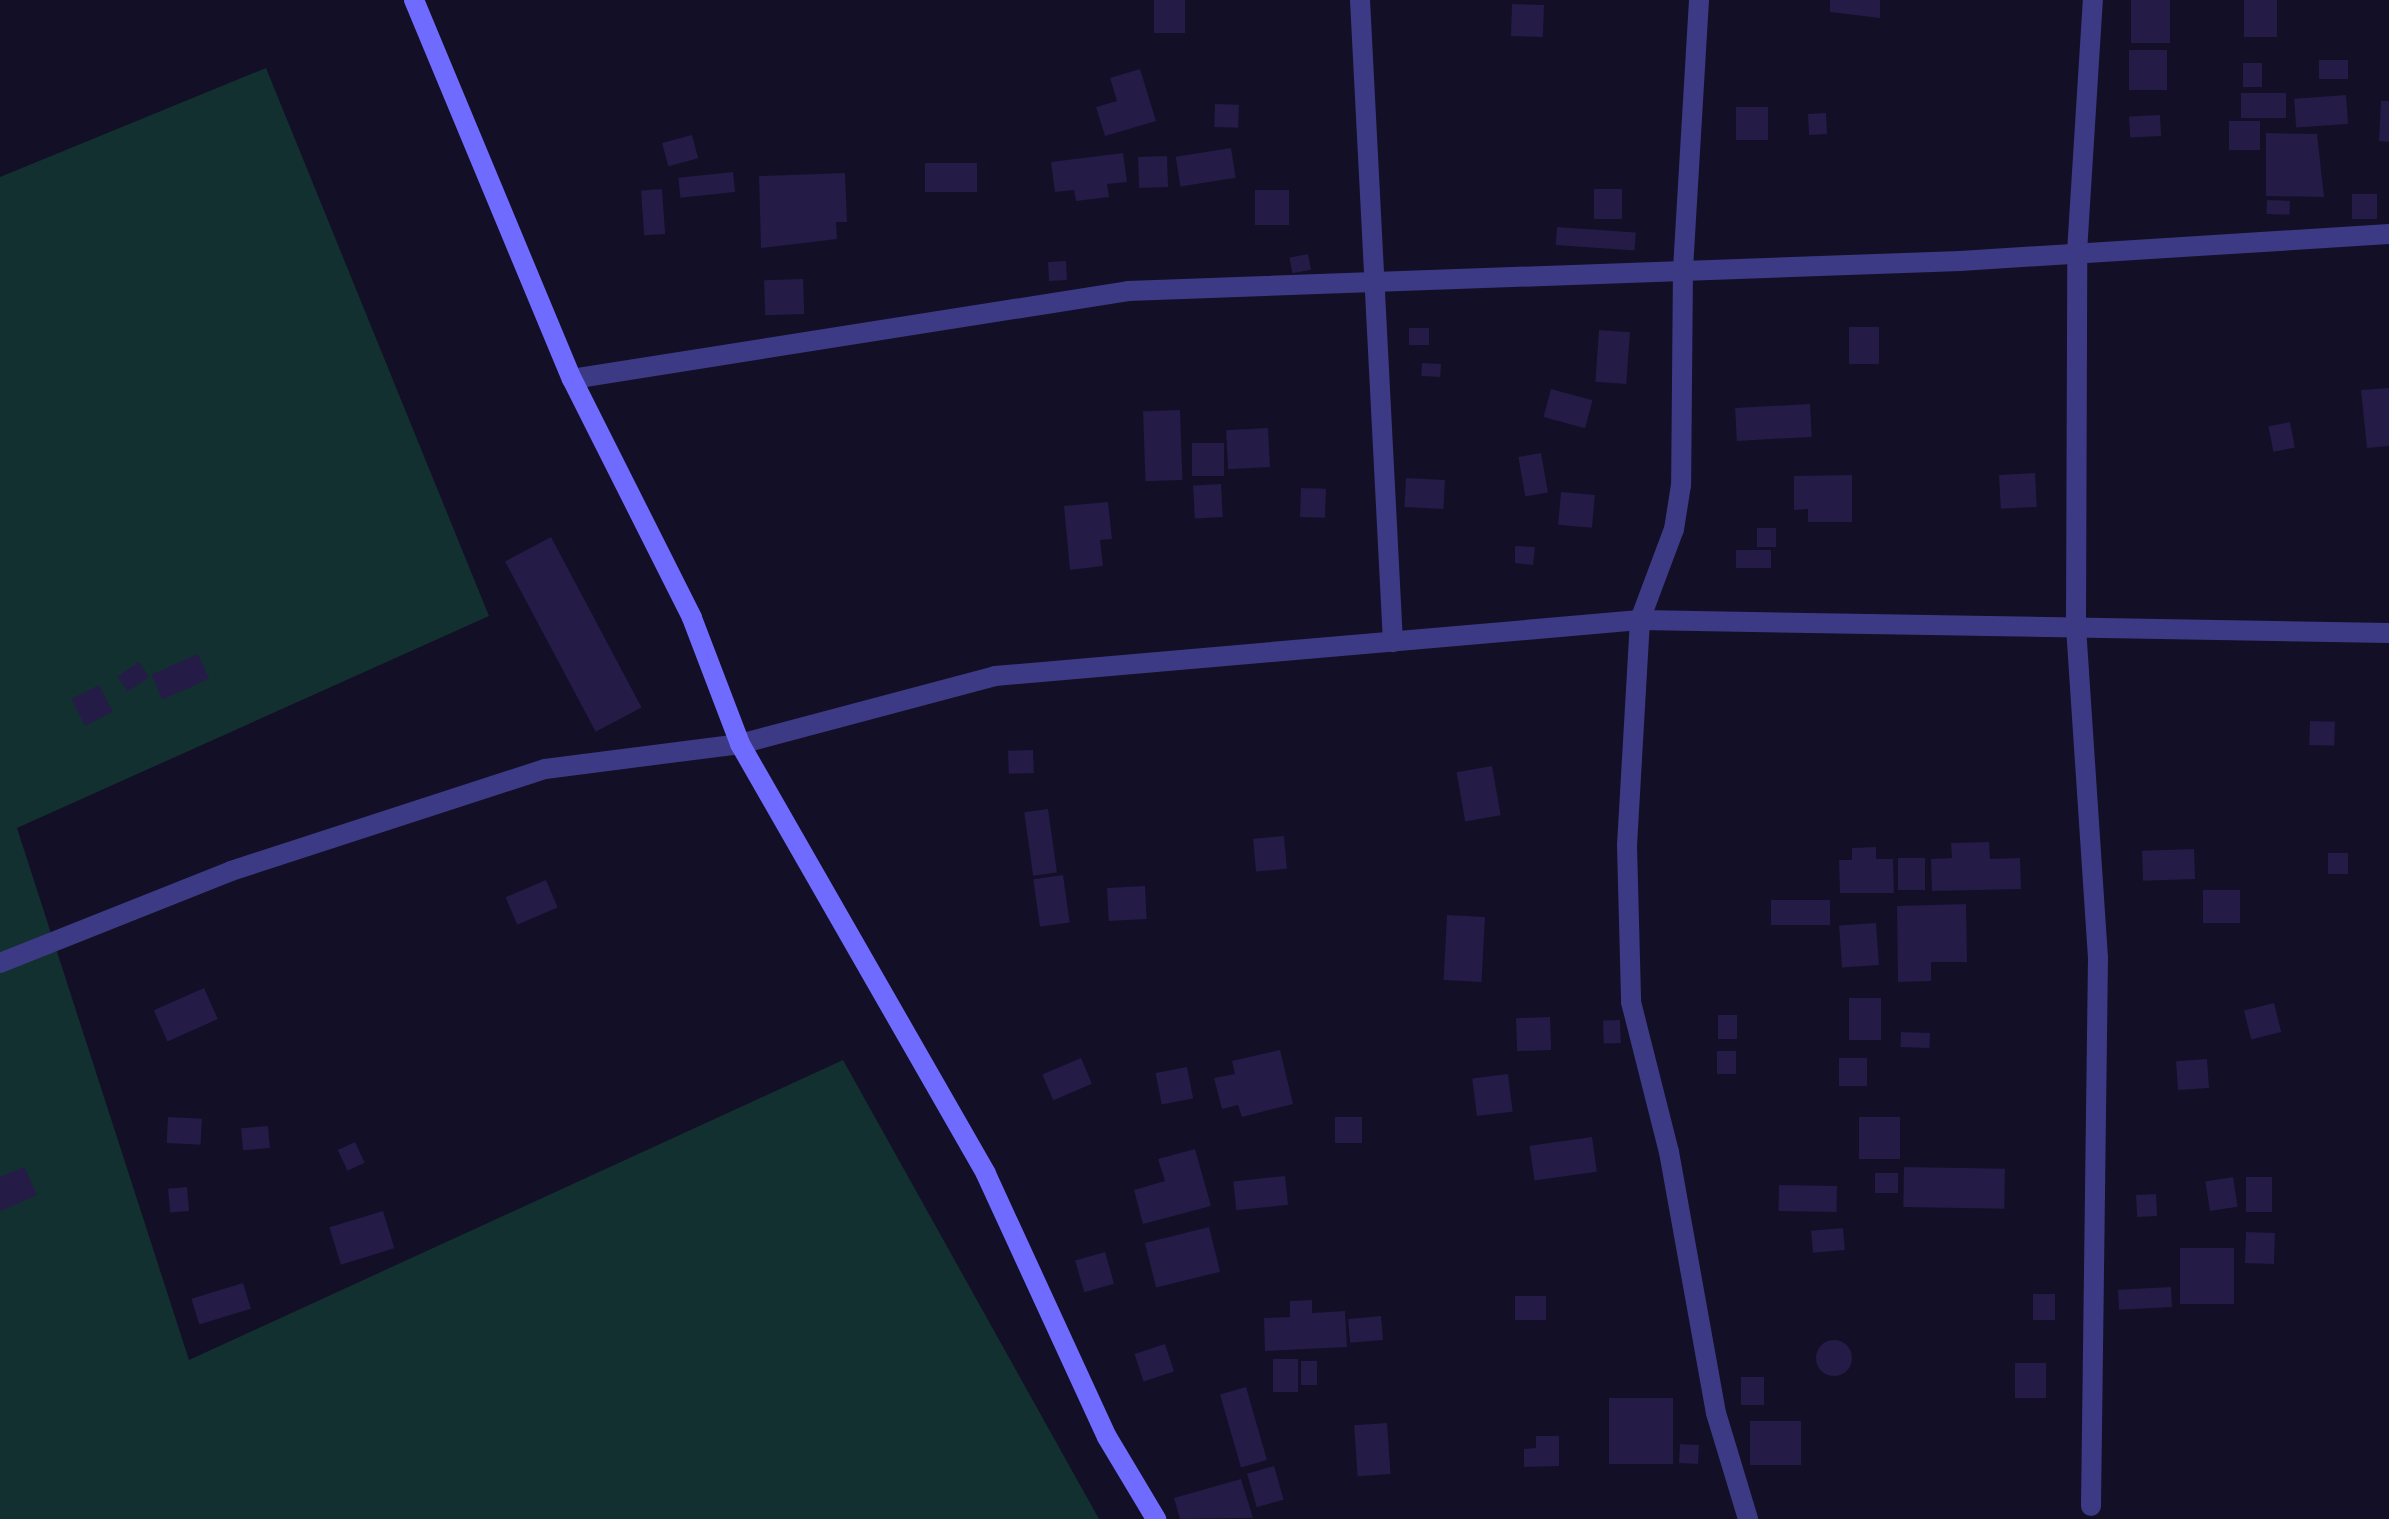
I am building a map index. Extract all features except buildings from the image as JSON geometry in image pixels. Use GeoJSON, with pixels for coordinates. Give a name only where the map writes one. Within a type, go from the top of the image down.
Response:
{"type":"FeatureCollection","features":[{"type":"Feature","properties":{"kind":"street"},"geometry":{"type":"LineString","coordinates":[[414,0],[572,379],[692,618],[740,744],[986,1174],[1107,1437],[1156,1519]]}},
{"type":"Feature","properties":{"kind":"street"},"geometry":{"type":"LineString","coordinates":[[1360,0],[1393,642]]}},
{"type":"Feature","properties":{"kind":"street"},"geometry":{"type":"LineString","coordinates":[[1699,0],[1683,267],[1681,485],[1674,529],[1640,620],[1627,845],[1631,1002],[1669,1152],[1716,1413],[1748,1519]]}},
{"type":"Feature","properties":{"kind":"street"},"geometry":{"type":"LineString","coordinates":[[2091,1506],[2098,958],[2076,625],[2077,252],[2093,0]]}},
{"type":"Feature","properties":{"kind":"street"},"geometry":{"type":"LineString","coordinates":[[572,379],[1128,291],[2077,252],[2389,234]]}},
{"type":"Feature","properties":{"kind":"street"},"geometry":{"type":"LineString","coordinates":[[0,963],[231,871],[545,769],[740,744],[995,676],[1640,620],[2076,625],[2389,633]]}},
{"type":"Feature","properties":{"kind":"green space"},"geometry":{"type":"Polygon","coordinates":[[[266,68],[489,616],[17,828],[189,1360],[843,1060],[1099,1519],[0,1519],[0,177],[266,68]]]}}]}
